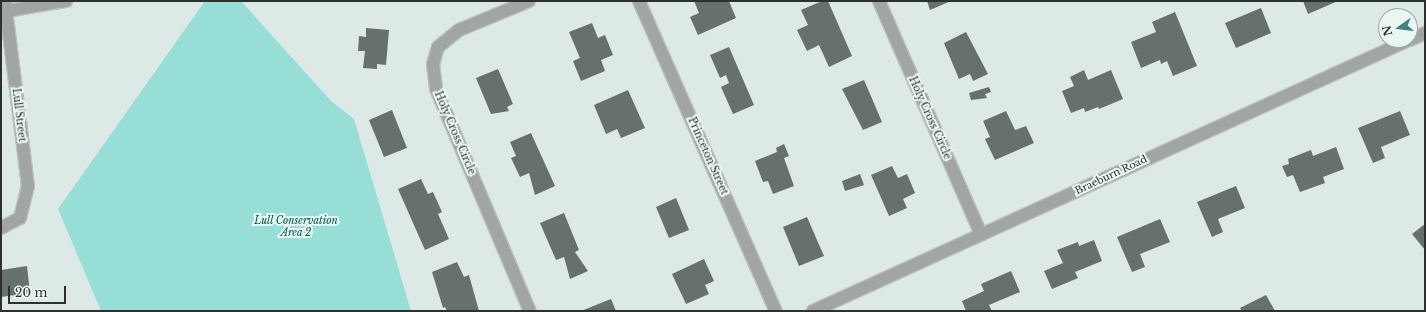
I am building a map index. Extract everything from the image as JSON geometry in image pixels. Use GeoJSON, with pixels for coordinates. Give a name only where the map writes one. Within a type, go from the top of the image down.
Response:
{"type":"FeatureCollection","features":[{"type":"Feature","properties":{"kind":"street"},"geometry":{"type":"LineString","coordinates":[[5,6],[66,1]]}},
{"type":"Feature","properties":{"kind":"street","name":"Holy Cross Circle"},"geometry":{"type":"LineString","coordinates":[[529,1],[459,30],[438,47],[433,64],[436,89],[530,311]]}},
{"type":"Feature","properties":{"kind":"street","name":"Princeton Street"},"geometry":{"type":"LineString","coordinates":[[638,1],[776,311]]}},
{"type":"Feature","properties":{"kind":"street","name":"Holy Cross Circle"},"geometry":{"type":"LineString","coordinates":[[880,1],[982,235]]}},
{"type":"Feature","properties":{"kind":"street","name":"Lull Street"},"geometry":{"type":"LineString","coordinates":[[1,228],[13,224],[23,212],[28,186],[5,6]]}},
{"type":"Feature","properties":{"kind":"street","name":"Braeburn Road"},"geometry":{"type":"LineString","coordinates":[[813,311],[1392,48]]}},
{"type":"Feature","properties":{"kind":"green space","name":"Lull Conservation Area 2"},"geometry":{"type":"Polygon","coordinates":[[[205,1],[241,1],[331,101],[354,119],[411,311],[101,311],[58,209],[205,1]]]}},
{"type":"Feature","properties":{"kind":"building"},"geometry":{"type":"Polygon","coordinates":[[[694,1],[729,1],[736,18],[698,35],[690,17],[699,13],[694,1]]]}},
{"type":"Feature","properties":{"kind":"building"},"geometry":{"type":"Polygon","coordinates":[[[822,1],[828,1],[852,56],[829,67],[819,45],[807,51],[797,30],[808,25],[801,10],[822,1]]]}},
{"type":"Feature","properties":{"kind":"building"},"geometry":{"type":"Polygon","coordinates":[[[927,1],[951,1],[930,10],[927,1]]]}},
{"type":"Feature","properties":{"kind":"building"},"geometry":{"type":"Polygon","coordinates":[[[1303,1],[1338,1],[1308,14],[1303,1]]]}},
{"type":"Feature","properties":{"kind":"building"},"geometry":{"type":"Polygon","coordinates":[[[1261,8],[1271,33],[1236,48],[1225,23],[1261,8]]]}},
{"type":"Feature","properties":{"kind":"building"},"geometry":{"type":"Polygon","coordinates":[[[1175,12],[1197,66],[1173,76],[1167,61],[1161,64],[1160,60],[1141,68],[1131,42],[1156,32],[1152,22],[1175,12]]]}},
{"type":"Feature","properties":{"kind":"building"},"geometry":{"type":"Polygon","coordinates":[[[592,23],[598,38],[605,35],[613,55],[601,60],[605,71],[581,81],[573,61],[580,58],[569,32],[592,23]]]}},
{"type":"Feature","properties":{"kind":"building"},"geometry":{"type":"Polygon","coordinates":[[[366,28],[389,30],[386,65],[377,64],[377,69],[363,68],[365,51],[358,51],[359,36],[366,37],[366,28]]]}},
{"type":"Feature","properties":{"kind":"building"},"geometry":{"type":"Polygon","coordinates":[[[966,32],[988,74],[973,81],[970,74],[959,79],[944,43],[966,32]]]}},
{"type":"Feature","properties":{"kind":"building"},"geometry":{"type":"Polygon","coordinates":[[[729,47],[754,105],[733,114],[721,87],[729,83],[726,75],[720,78],[710,55],[729,47]]]}},
{"type":"Feature","properties":{"kind":"building"},"geometry":{"type":"Polygon","coordinates":[[[498,69],[513,104],[507,107],[509,111],[491,114],[476,78],[498,69]]]}},
{"type":"Feature","properties":{"kind":"building"},"geometry":{"type":"Polygon","coordinates":[[[1084,70],[1088,80],[1111,70],[1123,99],[1099,109],[1098,107],[1085,112],[1084,108],[1071,113],[1062,91],[1074,86],[1070,77],[1084,70]]]}},
{"type":"Feature","properties":{"kind":"building"},"geometry":{"type":"Polygon","coordinates":[[[864,80],[882,122],[863,130],[842,89],[864,80]]]}},
{"type":"Feature","properties":{"kind":"building"},"geometry":{"type":"Polygon","coordinates":[[[989,87],[991,92],[985,94],[987,98],[971,100],[969,93],[989,87]]]}},
{"type":"Feature","properties":{"kind":"building"},"geometry":{"type":"Polygon","coordinates":[[[628,90],[645,128],[621,138],[617,129],[606,134],[594,105],[628,90]]]}},
{"type":"Feature","properties":{"kind":"building"},"geometry":{"type":"Polygon","coordinates":[[[392,110],[407,148],[384,157],[369,120],[392,110]]]}},
{"type":"Feature","properties":{"kind":"building"},"geometry":{"type":"Polygon","coordinates":[[[1006,111],[1015,130],[1026,126],[1034,143],[995,160],[985,139],[990,137],[983,121],[1006,111]]]}},
{"type":"Feature","properties":{"kind":"building"},"geometry":{"type":"Polygon","coordinates":[[[1400,111],[1410,135],[1381,147],[1385,158],[1373,163],[1358,128],[1400,111]]]}},
{"type":"Feature","properties":{"kind":"building"},"geometry":{"type":"Polygon","coordinates":[[[531,133],[555,186],[535,195],[529,173],[520,177],[511,158],[516,156],[510,142],[531,133]]]}},
{"type":"Feature","properties":{"kind":"building"},"geometry":{"type":"Polygon","coordinates":[[[784,144],[789,156],[784,158],[794,186],[773,194],[768,181],[763,182],[755,161],[777,152],[776,148],[784,144]]]}},
{"type":"Feature","properties":{"kind":"building"},"geometry":{"type":"Polygon","coordinates":[[[1336,147],[1344,169],[1323,177],[1325,183],[1300,192],[1293,175],[1287,177],[1282,166],[1289,164],[1288,159],[1311,150],[1313,156],[1336,147]]]}},
{"type":"Feature","properties":{"kind":"building"},"geometry":{"type":"Polygon","coordinates":[[[892,166],[898,178],[907,174],[915,193],[903,199],[907,208],[889,216],[871,175],[892,166]]]}},
{"type":"Feature","properties":{"kind":"building"},"geometry":{"type":"Polygon","coordinates":[[[860,174],[864,185],[845,191],[842,181],[860,174]]]}},
{"type":"Feature","properties":{"kind":"building"},"geometry":{"type":"Polygon","coordinates":[[[421,179],[428,194],[433,192],[442,212],[438,214],[449,239],[425,250],[398,189],[421,179]]]}},
{"type":"Feature","properties":{"kind":"building"},"geometry":{"type":"Polygon","coordinates":[[[1236,186],[1245,208],[1218,219],[1223,232],[1212,237],[1197,202],[1236,186]]]}},
{"type":"Feature","properties":{"kind":"building"},"geometry":{"type":"Polygon","coordinates":[[[676,198],[689,230],[669,238],[656,207],[676,198]]]}},
{"type":"Feature","properties":{"kind":"building"},"geometry":{"type":"Polygon","coordinates":[[[564,213],[579,250],[575,252],[588,271],[570,279],[564,257],[556,260],[540,223],[564,213]]]}},
{"type":"Feature","properties":{"kind":"building"},"geometry":{"type":"Polygon","coordinates":[[[807,217],[824,256],[799,266],[783,227],[807,217]]]}},
{"type":"Feature","properties":{"kind":"building"},"geometry":{"type":"Polygon","coordinates":[[[1160,219],[1170,242],[1140,254],[1145,267],[1132,272],[1117,237],[1160,219]]]}},
{"type":"Feature","properties":{"kind":"building"},"geometry":{"type":"Polygon","coordinates":[[[1425,224],[1425,250],[1412,234],[1425,224]]]}},
{"type":"Feature","properties":{"kind":"building"},"geometry":{"type":"Polygon","coordinates":[[[1094,240],[1102,261],[1075,272],[1078,278],[1052,289],[1044,271],[1063,263],[1057,250],[1078,242],[1079,246],[1094,240]]]}},
{"type":"Feature","properties":{"kind":"building"},"geometry":{"type":"Polygon","coordinates":[[[704,259],[714,281],[705,285],[709,294],[686,304],[672,274],[704,259]]]}},
{"type":"Feature","properties":{"kind":"building"},"geometry":{"type":"Polygon","coordinates":[[[457,262],[464,277],[469,275],[479,311],[447,311],[445,307],[443,308],[432,272],[457,262]]]}},
{"type":"Feature","properties":{"kind":"building"},"geometry":{"type":"Polygon","coordinates":[[[27,266],[30,293],[1,297],[1,270],[27,266]]]}},
{"type":"Feature","properties":{"kind":"building"},"geometry":{"type":"Polygon","coordinates":[[[1011,271],[1020,292],[989,305],[992,311],[966,311],[962,301],[984,291],[981,284],[1011,271]]]}},
{"type":"Feature","properties":{"kind":"building"},"geometry":{"type":"Polygon","coordinates":[[[1266,295],[1275,311],[1242,311],[1240,308],[1266,295]]]}},
{"type":"Feature","properties":{"kind":"building"},"geometry":{"type":"Polygon","coordinates":[[[611,299],[616,311],[581,311],[611,299]]]}}]}
